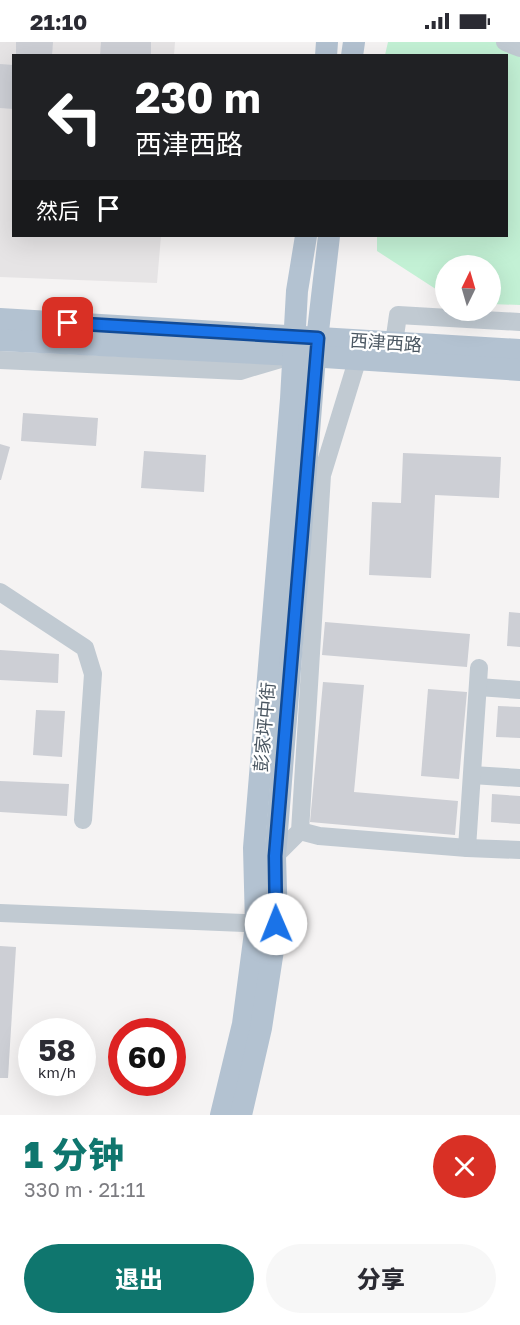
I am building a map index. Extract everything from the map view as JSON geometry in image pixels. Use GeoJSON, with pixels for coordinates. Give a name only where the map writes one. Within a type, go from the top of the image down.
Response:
{"type":"FeatureCollection","features":[{"type":"Feature","properties":{"kind":"main road"},"geometry":{"type":"LineString","coordinates":[[305,347],[297,291],[306,237]]}},
{"type":"Feature","properties":{"kind":"main road"},"geometry":{"type":"LineString","coordinates":[[305,347],[329,237]]}},
{"type":"Feature","properties":{"kind":"main road","name":"西津西路"},"geometry":{"type":"LineString","coordinates":[[0,319],[305,347]]}},
{"type":"Feature","properties":{"kind":"main road","name":"西津西路"},"geometry":{"type":"LineString","coordinates":[[0,340],[358,350],[520,370]]}},
{"type":"Feature","properties":{"kind":"main road","name":"西津西路"},"geometry":{"type":"LineString","coordinates":[[358,350],[394,343],[520,350]]}},
{"type":"Feature","properties":{"kind":"main road","name":"彭家坪中街"},"geometry":{"type":"LineString","coordinates":[[241,1115],[261,1028],[266,924],[275,856],[305,347]]}},
{"type":"Feature","properties":{"kind":"main road","name":"彭家坪中街"},"geometry":{"type":"LineString","coordinates":[[221,1115],[235,1064],[266,924],[254,848],[305,347]]}},
{"type":"Feature","properties":{"kind":"street"},"geometry":{"type":"LineString","coordinates":[[505,42],[520,48]]}},
{"type":"Feature","properties":{"kind":"street"},"geometry":{"type":"LineString","coordinates":[[394,343],[398,315],[520,322]]}},
{"type":"Feature","properties":{"kind":"street"},"geometry":{"type":"LineString","coordinates":[[0,360],[240,371],[305,347]]}},
{"type":"Feature","properties":{"kind":"street"},"geometry":{"type":"LineString","coordinates":[[275,856],[300,831],[322,475],[358,350]]}},
{"type":"Feature","properties":{"kind":"street"},"geometry":{"type":"LineString","coordinates":[[0,592],[85,648],[93,674],[83,820]]}},
{"type":"Feature","properties":{"kind":"street"},"geometry":{"type":"LineString","coordinates":[[467,848],[479,668]]}},
{"type":"Feature","properties":{"kind":"street"},"geometry":{"type":"LineString","coordinates":[[478,687],[520,690]]}},
{"type":"Feature","properties":{"kind":"street"},"geometry":{"type":"LineString","coordinates":[[472,775],[520,778]]}},
{"type":"Feature","properties":{"kind":"street"},"geometry":{"type":"LineString","coordinates":[[300,831],[319,836],[520,850]]}},
{"type":"Feature","properties":{"kind":"street"},"geometry":{"type":"LineString","coordinates":[[0,913],[266,924]]}},
{"type":"Feature","properties":{"kind":"shaded area"},"geometry":{"type":"Polygon","coordinates":[[[0,42],[175,42],[174,54],[12,54],[12,237],[161,237],[157,283],[0,277],[0,42]]]}},
{"type":"Feature","properties":{"kind":"green space"},"geometry":{"type":"Polygon","coordinates":[[[388,42],[520,42],[520,305],[501,304],[501,255],[435,255],[435,289],[377,251],[377,237],[508,237],[508,54],[385,54],[388,42]]]}},
{"type":"Feature","properties":{"kind":"building"},"geometry":{"type":"Polygon","coordinates":[[[16,42],[53,42],[52,54],[16,54],[16,42]]]}},
{"type":"Feature","properties":{"kind":"building"},"geometry":{"type":"Polygon","coordinates":[[[101,42],[151,42],[151,54],[100,54],[101,42]]]}},
{"type":"Feature","properties":{"kind":"building"},"geometry":{"type":"Polygon","coordinates":[[[0,64],[12,65],[12,109],[0,108],[0,64]]]}},
{"type":"Feature","properties":{"kind":"building"},"geometry":{"type":"Polygon","coordinates":[[[23,413],[98,418],[96,446],[21,441],[23,413]]]}},
{"type":"Feature","properties":{"kind":"building"},"geometry":{"type":"Polygon","coordinates":[[[0,444],[10,447],[1,480],[0,480],[0,444]]]}},
{"type":"Feature","properties":{"kind":"building"},"geometry":{"type":"Polygon","coordinates":[[[144,451],[206,455],[204,492],[141,488],[144,451]]]}},
{"type":"Feature","properties":{"kind":"building"},"geometry":{"type":"Polygon","coordinates":[[[403,453],[501,457],[499,498],[435,495],[431,578],[369,575],[372,502],[401,503],[403,453]]]}},
{"type":"Feature","properties":{"kind":"building"},"geometry":{"type":"Polygon","coordinates":[[[509,612],[520,613],[520,647],[507,646],[509,612]]]}},
{"type":"Feature","properties":{"kind":"building"},"geometry":{"type":"Polygon","coordinates":[[[325,622],[470,634],[467,667],[322,655],[325,622]]]}},
{"type":"Feature","properties":{"kind":"building"},"geometry":{"type":"Polygon","coordinates":[[[0,650],[59,654],[58,683],[0,680],[0,650]]]}},
{"type":"Feature","properties":{"kind":"building"},"geometry":{"type":"Polygon","coordinates":[[[323,682],[364,685],[354,792],[458,801],[455,835],[310,822],[323,682]]]}},
{"type":"Feature","properties":{"kind":"building"},"geometry":{"type":"Polygon","coordinates":[[[428,689],[467,692],[459,779],[421,776],[428,689]]]}},
{"type":"Feature","properties":{"kind":"building"},"geometry":{"type":"Polygon","coordinates":[[[498,706],[520,707],[520,738],[496,737],[498,706]]]}},
{"type":"Feature","properties":{"kind":"building"},"geometry":{"type":"Polygon","coordinates":[[[36,710],[65,711],[62,757],[33,755],[36,710]]]}},
{"type":"Feature","properties":{"kind":"building"},"geometry":{"type":"Polygon","coordinates":[[[0,781],[69,784],[67,816],[0,812],[0,781]]]}},
{"type":"Feature","properties":{"kind":"building"},"geometry":{"type":"Polygon","coordinates":[[[492,794],[520,796],[520,824],[491,822],[492,794]]]}},
{"type":"Feature","properties":{"kind":"building"},"geometry":{"type":"Polygon","coordinates":[[[0,946],[16,947],[8,1078],[0,1078],[0,946]]]}},
{"type":"Feature","properties":{"kind":"route"},"geometry":{"type":"LineString","coordinates":[[68,323],[318,338],[275,856],[276,924]]}}]}
